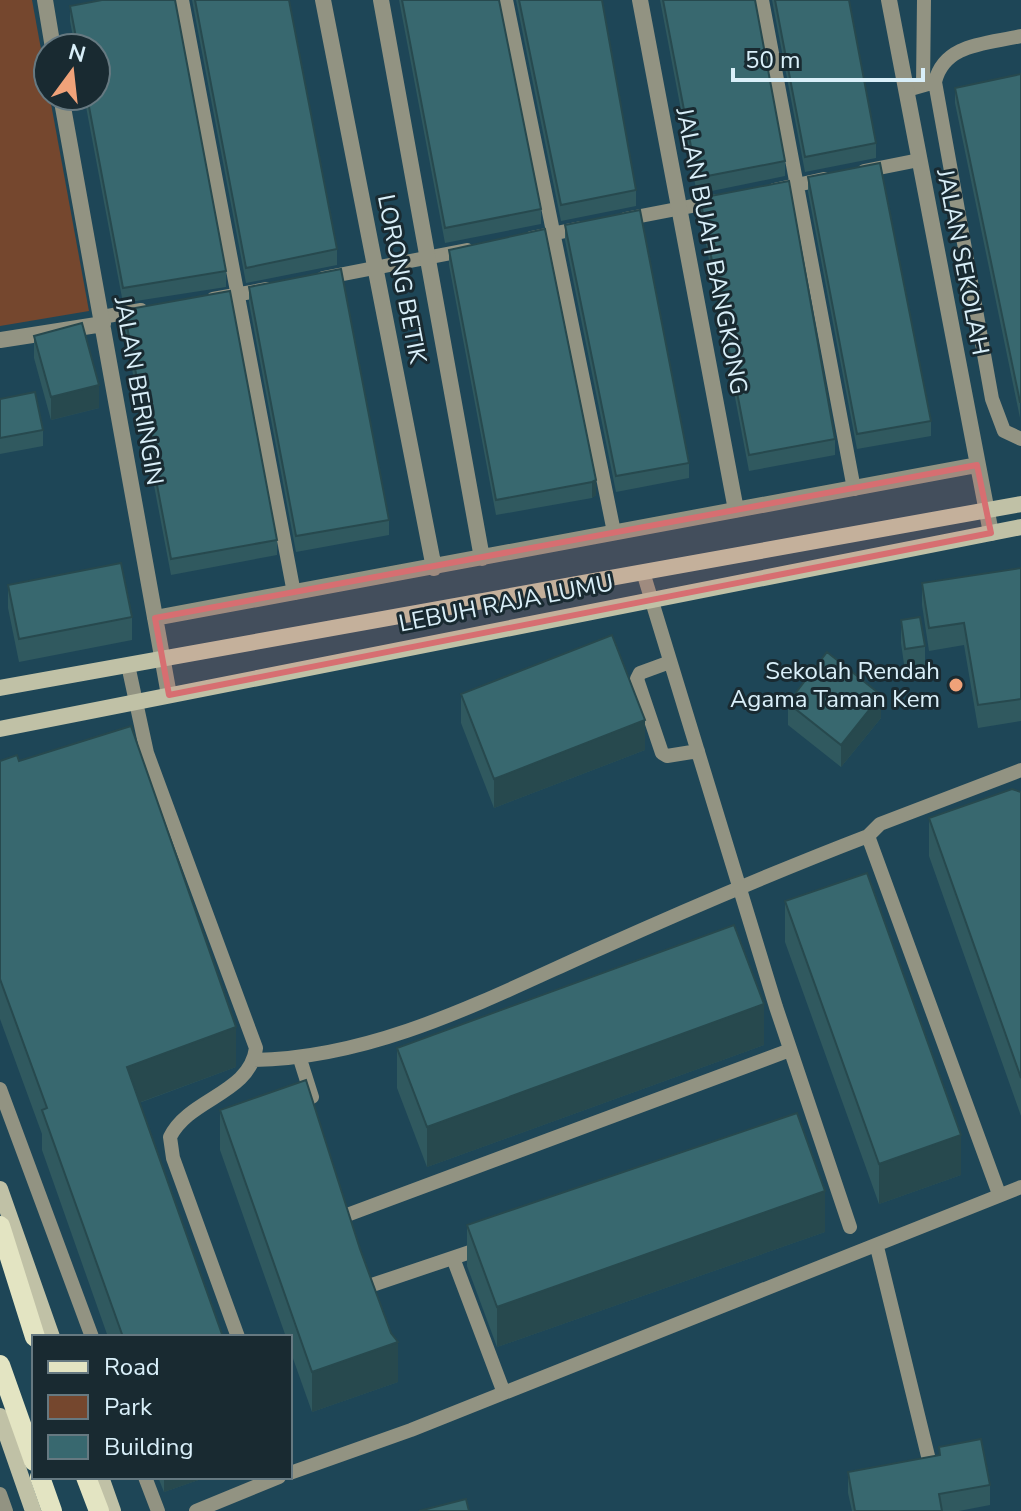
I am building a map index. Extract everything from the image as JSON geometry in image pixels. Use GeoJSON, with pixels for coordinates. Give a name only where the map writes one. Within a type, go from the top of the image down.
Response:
{"type":"FeatureCollection","features":[{"type":"Feature","properties":{"kind":"main road"},"geometry":{"type":"LineString","coordinates":[[0,1226],[34,1335]]}},
{"type":"Feature","properties":{"kind":"main road"},"geometry":{"type":"LineString","coordinates":[[0,1365],[32,1455]]}},
{"type":"Feature","properties":{"kind":"main road"},"geometry":{"type":"LineString","coordinates":[[41,1479],[52,1511]]}},
{"type":"Feature","properties":{"kind":"main road"},"geometry":{"type":"LineString","coordinates":[[87,1479],[99,1511]]}},
{"type":"Feature","properties":{"kind":"street"},"geometry":{"type":"LineString","coordinates":[[45,0],[50,32]]}},
{"type":"Feature","properties":{"kind":"street","name":"LORONG BETIK"},"geometry":{"type":"LineString","coordinates":[[323,0],[434,568]]}},
{"type":"Feature","properties":{"kind":"street","name":"LORONG BETIK"},"geometry":{"type":"LineString","coordinates":[[381,0],[482,558]]}},
{"type":"Feature","properties":{"kind":"street","name":"JALAN BUAH BANGKONG"},"geometry":{"type":"LineString","coordinates":[[640,0],[736,510]]}},
{"type":"Feature","properties":{"kind":"street","name":"JALAN SEKOLAH"},"geometry":{"type":"LineString","coordinates":[[889,0],[922,86],[919,160],[991,533]]}},
{"type":"Feature","properties":{"kind":"street","name":"JALAN BERINGIN"},"geometry":{"type":"LineString","coordinates":[[64,112],[169,695]]}},
{"type":"Feature","properties":{"kind":"street"},"geometry":{"type":"LineString","coordinates":[[0,340],[102,320]]}},
{"type":"Feature","properties":{"kind":"street"},"geometry":{"type":"LineString","coordinates":[[155,618],[977,465]]}},
{"type":"Feature","properties":{"kind":"street","name":"LEBUH RAJA LUMU"},"geometry":{"type":"LineString","coordinates":[[0,688],[1021,504]]}},
{"type":"Feature","properties":{"kind":"street","name":"LEBUH RAJA LUMU"},"geometry":{"type":"LineString","coordinates":[[0,729],[1021,527]]}},
{"type":"Feature","properties":{"kind":"street"},"geometry":{"type":"LineString","coordinates":[[0,1189],[51,1335]]}},
{"type":"Feature","properties":{"kind":"street"},"geometry":{"type":"LineString","coordinates":[[0,1416],[33,1511]]}},
{"type":"Feature","properties":{"kind":"street"},"geometry":{"type":"LineString","coordinates":[[102,1479],[113,1511]]}},
{"type":"Feature","properties":{"kind":"lane"},"geometry":{"type":"LineString","coordinates":[[182,0],[294,593]]}},
{"type":"Feature","properties":{"kind":"lane"},"geometry":{"type":"LineString","coordinates":[[506,0],[614,532]]}},
{"type":"Feature","properties":{"kind":"lane"},"geometry":{"type":"LineString","coordinates":[[762,0],[854,489]]}},
{"type":"Feature","properties":{"kind":"lane"},"geometry":{"type":"LineString","coordinates":[[924,0],[922,86],[992,399],[1004,431],[1021,439]]}},
{"type":"Feature","properties":{"kind":"lane"},"geometry":{"type":"LineString","coordinates":[[922,86],[953,52],[1021,36]]}},
{"type":"Feature","properties":{"kind":"lane"},"geometry":{"type":"LineString","coordinates":[[511,241],[919,160]]}},
{"type":"Feature","properties":{"kind":"lane"},"geometry":{"type":"LineString","coordinates":[[314,280],[484,247]]}},
{"type":"Feature","properties":{"kind":"lane"},"geometry":{"type":"LineString","coordinates":[[192,302],[283,286]]}},
{"type":"Feature","properties":{"kind":"lane"},"geometry":{"type":"LineString","coordinates":[[102,320],[162,307]]}},
{"type":"Feature","properties":{"kind":"lane"},"geometry":{"type":"LineString","coordinates":[[643,572],[790,1050],[812,1138],[850,1227]]}},
{"type":"Feature","properties":{"kind":"lane"},"geometry":{"type":"LineString","coordinates":[[670,662],[640,673],[637,679],[662,753],[667,756],[698,751]]}},
{"type":"Feature","properties":{"kind":"lane"},"geometry":{"type":"LineString","coordinates":[[128,665],[139,755],[252,1033],[254,1060],[236,1082],[184,1117],[170,1137],[173,1158],[237,1335]]}},
{"type":"Feature","properties":{"kind":"lane"},"geometry":{"type":"LineString","coordinates":[[254,1060],[300,1059],[424,1027],[739,886],[868,836],[880,824],[1007,783],[1021,770]]}},
{"type":"Feature","properties":{"kind":"lane"},"geometry":{"type":"LineString","coordinates":[[868,836],[999,1194]]}},
{"type":"Feature","properties":{"kind":"lane"},"geometry":{"type":"LineString","coordinates":[[347,1215],[790,1050]]}},
{"type":"Feature","properties":{"kind":"lane"},"geometry":{"type":"LineString","coordinates":[[300,1059],[317,1116]]}},
{"type":"Feature","properties":{"kind":"lane"},"geometry":{"type":"LineString","coordinates":[[0,1089],[91,1335]]}},
{"type":"Feature","properties":{"kind":"lane"},"geometry":{"type":"LineString","coordinates":[[292,1472],[504,1393],[877,1247],[1021,1187]]}},
{"type":"Feature","properties":{"kind":"lane"},"geometry":{"type":"LineString","coordinates":[[369,1286],[497,1243]]}},
{"type":"Feature","properties":{"kind":"lane"},"geometry":{"type":"LineString","coordinates":[[877,1247],[928,1456]]}},
{"type":"Feature","properties":{"kind":"lane"},"geometry":{"type":"LineString","coordinates":[[453,1258],[504,1393]]}},
{"type":"Feature","properties":{"kind":"lane"},"geometry":{"type":"LineString","coordinates":[[146,1479],[158,1511]]}},
{"type":"Feature","properties":{"kind":"lane"},"geometry":{"type":"LineString","coordinates":[[196,1511],[274,1479]]}},
{"type":"Feature","properties":{"kind":"lane"},"geometry":{"type":"LineString","coordinates":[[0,1494],[6,1511]]}},
{"type":"Feature","properties":{"kind":"highlighted area"},"geometry":{"type":"Polygon","coordinates":[[[977,465],[991,533],[169,695],[155,618],[977,465]]]}},
{"type":"Feature","properties":{"kind":"green space"},"geometry":{"type":"Polygon","coordinates":[[[0,0],[32,0],[38,32],[32,32],[32,112],[53,112],[89,311],[0,326],[0,0]]]}},
{"type":"Feature","properties":{"kind":"building"},"geometry":{"type":"Polygon","coordinates":[[[102,0],[175,0],[226,271],[123,288],[90,112],[112,112],[112,32],[75,32],[70,6],[102,0]]]}},
{"type":"Feature","properties":{"kind":"building"},"geometry":{"type":"Polygon","coordinates":[[[195,0],[289,0],[337,249],[246,268],[195,0]]]}},
{"type":"Feature","properties":{"kind":"building"},"geometry":{"type":"Polygon","coordinates":[[[402,0],[499,0],[541,209],[445,228],[402,0]]]}},
{"type":"Feature","properties":{"kind":"building"},"geometry":{"type":"Polygon","coordinates":[[[519,0],[602,0],[636,190],[561,205],[519,0]]]}},
{"type":"Feature","properties":{"kind":"building"},"geometry":{"type":"Polygon","coordinates":[[[663,0],[755,0],[785,161],[697,178],[663,0]]]}},
{"type":"Feature","properties":{"kind":"building"},"geometry":{"type":"Polygon","coordinates":[[[775,0],[849,0],[876,143],[805,157],[775,0]]]}},
{"type":"Feature","properties":{"kind":"building"},"geometry":{"type":"Polygon","coordinates":[[[1021,74],[1021,402],[1020,402],[955,88],[1021,74]]]}},
{"type":"Feature","properties":{"kind":"building"},"geometry":{"type":"Polygon","coordinates":[[[880,163],[931,421],[857,434],[808,177],[880,163]]]}},
{"type":"Feature","properties":{"kind":"building"},"geometry":{"type":"Polygon","coordinates":[[[789,181],[835,439],[749,455],[700,198],[789,181]]]}},
{"type":"Feature","properties":{"kind":"building"},"geometry":{"type":"Polygon","coordinates":[[[640,210],[689,463],[616,476],[565,225],[640,210]]]}},
{"type":"Feature","properties":{"kind":"building"},"geometry":{"type":"Polygon","coordinates":[[[545,229],[596,480],[496,500],[449,250],[545,229]]]}},
{"type":"Feature","properties":{"kind":"building"},"geometry":{"type":"Polygon","coordinates":[[[341,269],[389,520],[296,536],[249,287],[341,269]]]}},
{"type":"Feature","properties":{"kind":"building"},"geometry":{"type":"Polygon","coordinates":[[[230,291],[277,540],[171,559],[124,310],[230,291]]]}},
{"type":"Feature","properties":{"kind":"building"},"geometry":{"type":"Polygon","coordinates":[[[82,323],[99,385],[51,397],[34,336],[82,323]]]}},
{"type":"Feature","properties":{"kind":"building"},"geometry":{"type":"Polygon","coordinates":[[[35,392],[43,430],[0,438],[0,399],[35,392]]]}},
{"type":"Feature","properties":{"kind":"building"},"geometry":{"type":"Polygon","coordinates":[[[121,563],[132,617],[19,639],[8,585],[121,563]]]}},
{"type":"Feature","properties":{"kind":"building"},"geometry":{"type":"Polygon","coordinates":[[[1021,568],[1021,699],[978,705],[964,623],[929,628],[922,583],[1021,568]]]}},
{"type":"Feature","properties":{"kind":"building"},"geometry":{"type":"Polygon","coordinates":[[[920,617],[925,646],[905,649],[901,620],[920,617]]]}},
{"type":"Feature","properties":{"kind":"building"},"geometry":{"type":"Polygon","coordinates":[[[612,635],[645,720],[494,779],[461,694],[612,635]]]}},
{"type":"Feature","properties":{"kind":"building"},"geometry":{"type":"Polygon","coordinates":[[[827,652],[881,695],[841,745],[788,703],[827,652]]]}},
{"type":"Feature","properties":{"kind":"building"},"geometry":{"type":"Polygon","coordinates":[[[131,726],[236,1027],[127,1067],[222,1335],[122,1335],[42,1110],[47,1108],[0,979],[0,761],[17,755],[19,761],[131,726]]]}},
{"type":"Feature","properties":{"kind":"building"},"geometry":{"type":"Polygon","coordinates":[[[1012,789],[1021,792],[1021,1078],[929,818],[1012,789]]]}},
{"type":"Feature","properties":{"kind":"building"},"geometry":{"type":"Polygon","coordinates":[[[867,873],[961,1135],[879,1164],[785,901],[867,873]]]}},
{"type":"Feature","properties":{"kind":"building"},"geometry":{"type":"Polygon","coordinates":[[[734,925],[764,1004],[427,1127],[397,1048],[734,925]]]}},
{"type":"Feature","properties":{"kind":"building"},"geometry":{"type":"Polygon","coordinates":[[[306,1080],[360,1249],[391,1333],[398,1342],[312,1372],[220,1110],[306,1080]]]}},
{"type":"Feature","properties":{"kind":"building"},"geometry":{"type":"Polygon","coordinates":[[[797,1113],[825,1191],[497,1307],[467,1225],[797,1113]]]}},
{"type":"Feature","properties":{"kind":"building"},"geometry":{"type":"Polygon","coordinates":[[[981,1439],[990,1485],[939,1494],[942,1511],[855,1511],[848,1472],[940,1455],[939,1447],[981,1439]]]}},
{"type":"Feature","properties":{"kind":"building"},"geometry":{"type":"Polygon","coordinates":[[[466,1499],[469,1511],[419,1511],[466,1499]]]}},
{"type":"Feature","properties":{"kind":"place","name":"Sekolah Rendah Agama Taman Kem"},"geometry":{"type":"Point","coordinates":[956,685]}}]}
